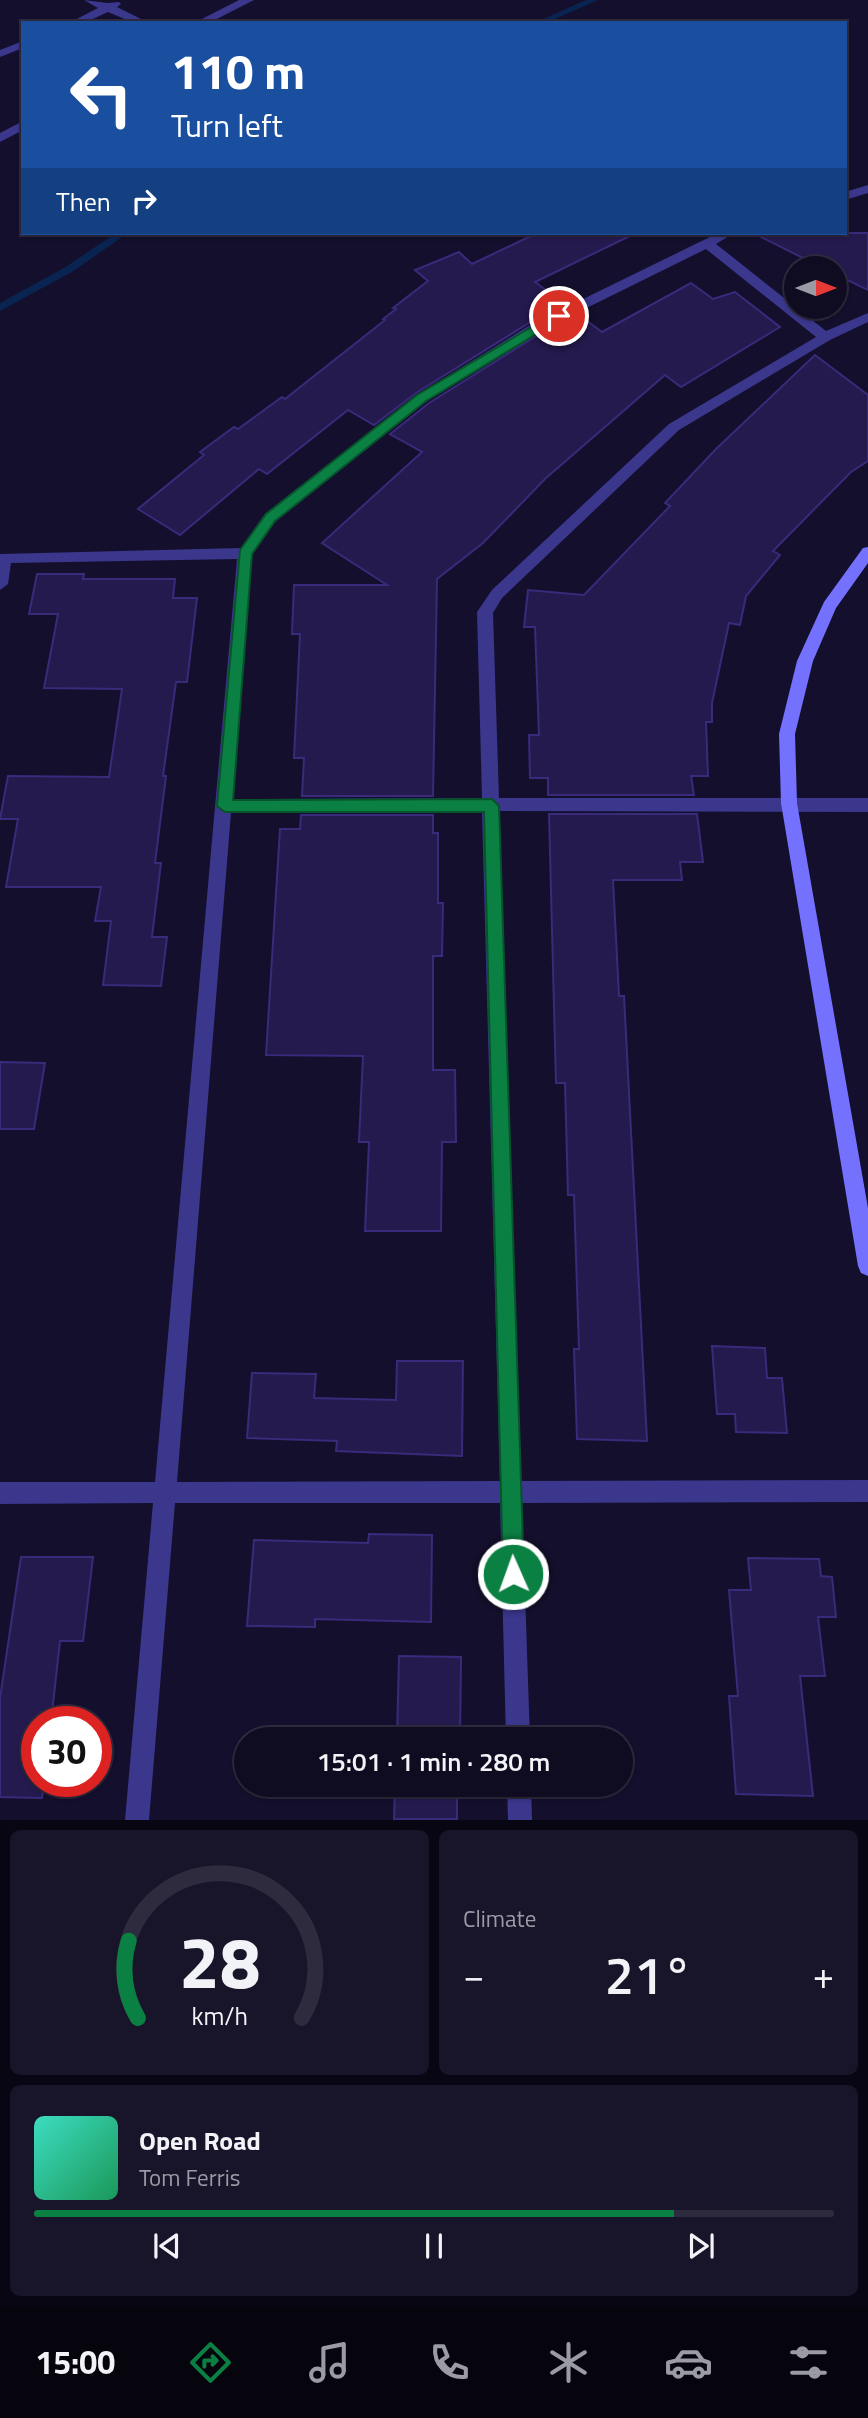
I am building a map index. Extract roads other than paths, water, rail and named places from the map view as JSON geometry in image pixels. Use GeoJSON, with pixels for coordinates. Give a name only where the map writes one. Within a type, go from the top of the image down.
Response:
{"type":"FeatureCollection","features":[{"type":"Feature","properties":{"kind":"street"},"geometry":{"type":"LineString","coordinates":[[90,0],[139,21]]}},
{"type":"Feature","properties":{"kind":"street"},"geometry":{"type":"LineString","coordinates":[[79,21],[110,8],[121,0]]}},
{"type":"Feature","properties":{"kind":"street"},"geometry":{"type":"LineString","coordinates":[[203,21],[248,0]]}},
{"type":"Feature","properties":{"kind":"street"},"geometry":{"type":"LineString","coordinates":[[0,54],[21,45]]}},
{"type":"Feature","properties":{"kind":"street"},"geometry":{"type":"LineString","coordinates":[[0,138],[21,126]]}},
{"type":"Feature","properties":{"kind":"street"},"geometry":{"type":"LineString","coordinates":[[847,195],[868,189]]}},
{"type":"Feature","properties":{"kind":"street"},"geometry":{"type":"LineString","coordinates":[[137,1819],[245,553],[270,518],[422,398],[535,328],[723,235]]}},
{"type":"Feature","properties":{"kind":"street"},"geometry":{"type":"LineString","coordinates":[[705,242],[825,337]]}},
{"type":"Feature","properties":{"kind":"street"},"geometry":{"type":"LineString","coordinates":[[518,1727],[485,612],[496,594],[674,427],[825,337],[868,317]]}},
{"type":"Feature","properties":{"kind":"street"},"geometry":{"type":"LineString","coordinates":[[868,552],[829,606],[805,661],[787,734],[789,803],[868,1266]]}},
{"type":"Feature","properties":{"kind":"street"},"geometry":{"type":"LineString","coordinates":[[0,584],[5,558],[245,553]]}},
{"type":"Feature","properties":{"kind":"street"},"geometry":{"type":"LineString","coordinates":[[225,806],[789,803],[868,805]]}},
{"type":"Feature","properties":{"kind":"street"},"geometry":{"type":"LineString","coordinates":[[0,1493],[868,1491]]}},
{"type":"Feature","properties":{"kind":"street"},"geometry":{"type":"LineString","coordinates":[[519,1797],[520,1819]]}},
{"type":"Feature","properties":{"kind":"waterway"},"geometry":{"type":"LineString","coordinates":[[543,21],[594,0]]}},
{"type":"Feature","properties":{"kind":"waterway"},"geometry":{"type":"LineString","coordinates":[[0,308],[68,270],[120,235]]}}]}
